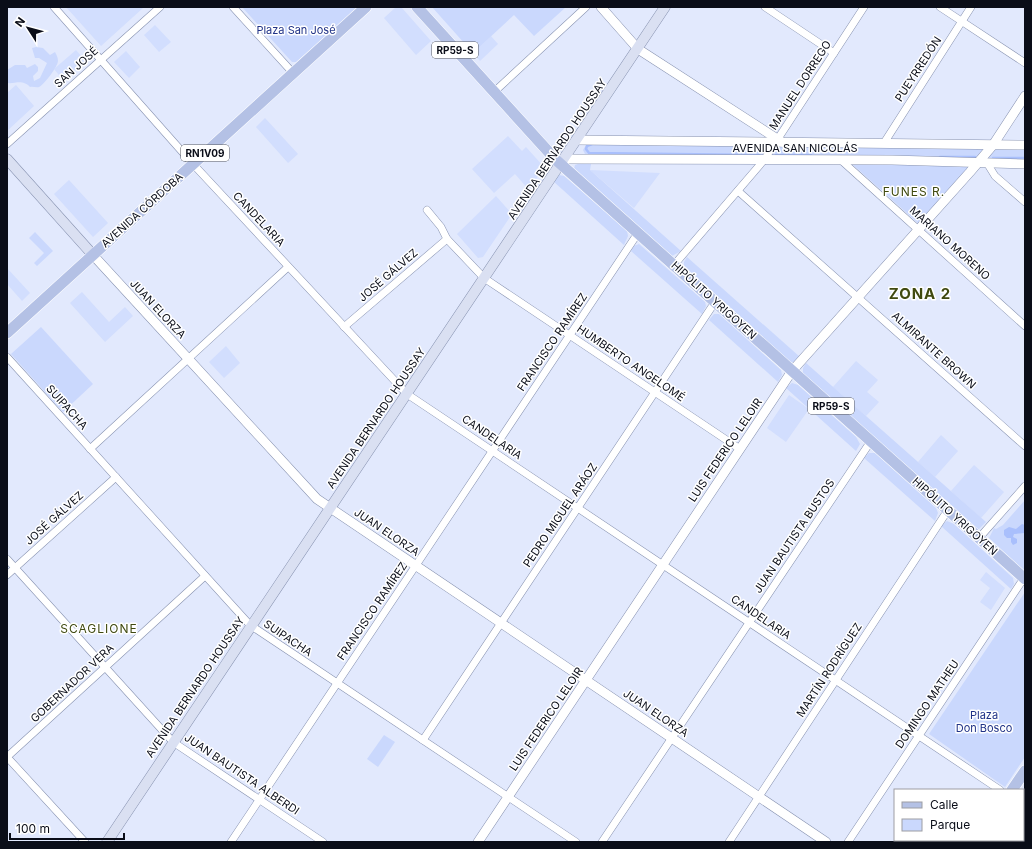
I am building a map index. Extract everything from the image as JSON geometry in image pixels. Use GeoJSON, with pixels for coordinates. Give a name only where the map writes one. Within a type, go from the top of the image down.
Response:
{"type":"FeatureCollection","features":[{"type":"Feature","properties":{"kind":"main road","name":"AVENIDA CÓRDOBA"},"geometry":{"type":"LineString","coordinates":[[7,333],[366,7]]}},
{"type":"Feature","properties":{"kind":"main road","name":"HIPÓLITO YRIGOYEN"},"geometry":{"type":"LineString","coordinates":[[417,7],[539,143],[563,161],[638,233],[1024,579]]}},
{"type":"Feature","properties":{"kind":"main road","name":"AVENIDA BERNARDO HOUSSAY"},"geometry":{"type":"LineString","coordinates":[[107,842],[250,625],[407,394],[665,7]]}},
{"type":"Feature","properties":{"kind":"main road","name":"JUAN ELORZA"},"geometry":{"type":"LineString","coordinates":[[7,159],[93,255]]}},
{"type":"Feature","properties":{"kind":"main road"},"geometry":{"type":"LineString","coordinates":[[1013,789],[1025,771]]}},
{"type":"Feature","properties":{"kind":"street","name":"CANDELARIA"},"geometry":{"type":"LineString","coordinates":[[54,7],[193,164],[407,394],[998,789]]}},
{"type":"Feature","properties":{"kind":"street","name":"SAN JOSÉ"},"geometry":{"type":"LineString","coordinates":[[7,144],[160,7]]}},
{"type":"Feature","properties":{"kind":"street"},"geometry":{"type":"LineString","coordinates":[[233,7],[293,73]]}},
{"type":"Feature","properties":{"kind":"street"},"geometry":{"type":"LineString","coordinates":[[494,92],[586,7]]}},
{"type":"Feature","properties":{"kind":"street"},"geometry":{"type":"LineString","coordinates":[[601,7],[638,49],[779,141]]}},
{"type":"Feature","properties":{"kind":"street"},"geometry":{"type":"LineString","coordinates":[[765,7],[834,53]]}},
{"type":"Feature","properties":{"kind":"street","name":"MANUEL DORREGO"},"geometry":{"type":"LineString","coordinates":[[674,265],[779,141],[864,7]]}},
{"type":"Feature","properties":{"kind":"street"},"geometry":{"type":"LineString","coordinates":[[940,7],[1025,63]]}},
{"type":"Feature","properties":{"kind":"street","name":"PUEYRREDÓN"},"geometry":{"type":"LineString","coordinates":[[884,143],[971,7]]}},
{"type":"Feature","properties":{"kind":"street","name":"LUIS FEDERICO LELOIR"},"geometry":{"type":"LineString","coordinates":[[478,842],[792,371],[919,230],[983,163],[1025,96]]}},
{"type":"Feature","properties":{"kind":"street","name":"AVENIDA SAN NICOLÁS"},"geometry":{"type":"LineString","coordinates":[[577,140],[779,141],[1025,145]]}},
{"type":"Feature","properties":{"kind":"street","name":"AVENIDA SAN NICOLÁS"},"geometry":{"type":"LineString","coordinates":[[563,161],[764,160],[1025,164]]}},
{"type":"Feature","properties":{"kind":"street","name":"MARIANO MORENO"},"geometry":{"type":"LineString","coordinates":[[842,161],[1025,326]]}},
{"type":"Feature","properties":{"kind":"street"},"geometry":{"type":"LineString","coordinates":[[983,163],[995,176],[1025,202]]}},
{"type":"Feature","properties":{"kind":"street","name":"ALMIRANTE BROWN"},"geometry":{"type":"LineString","coordinates":[[738,191],[1025,446]]}},
{"type":"Feature","properties":{"kind":"street","name":"HUMBERTO ANGELOMÉ"},"geometry":{"type":"LineString","coordinates":[[427,210],[440,227],[446,239],[484,278],[740,449]]}},
{"type":"Feature","properties":{"kind":"street","name":"FRANCISCO RAMÍREZ"},"geometry":{"type":"LineString","coordinates":[[231,842],[638,233]]}},
{"type":"Feature","properties":{"kind":"street","name":"JOSÉ GÁLVEZ"},"geometry":{"type":"LineString","coordinates":[[344,327],[446,239]]}},
{"type":"Feature","properties":{"kind":"street","name":"JUAN ELORZA"},"geometry":{"type":"LineString","coordinates":[[93,255],[317,498],[826,842]]}},
{"type":"Feature","properties":{"kind":"street"},"geometry":{"type":"LineString","coordinates":[[90,449],[288,267]]}},
{"type":"Feature","properties":{"kind":"street","name":"PEDRO MIGUEL ARÁOZ"},"geometry":{"type":"LineString","coordinates":[[423,740],[715,302]]}},
{"type":"Feature","properties":{"kind":"street","name":"SUIPACHA"},"geometry":{"type":"LineString","coordinates":[[7,357],[250,625],[576,842]]}},
{"type":"Feature","properties":{"kind":"street","name":"JUAN BAUTISTA BUSTOS"},"geometry":{"type":"LineString","coordinates":[[602,842],[871,441]]}},
{"type":"Feature","properties":{"kind":"street","name":"JOSÉ GÁLVEZ"},"geometry":{"type":"LineString","coordinates":[[7,575],[116,477]]}},
{"type":"Feature","properties":{"kind":"street"},"geometry":{"type":"LineString","coordinates":[[979,538],[1025,486]]}},
{"type":"Feature","properties":{"kind":"street","name":"MARTÍN RODRÍGUEZ"},"geometry":{"type":"LineString","coordinates":[[729,842],[948,510]]}},
{"type":"Feature","properties":{"kind":"street","name":"JUAN BAUTISTA ALBERDI"},"geometry":{"type":"LineString","coordinates":[[7,559],[173,742],[323,842]]}},
{"type":"Feature","properties":{"kind":"street","name":"GOBERNADOR VERA"},"geometry":{"type":"LineString","coordinates":[[7,757],[205,576]]}},
{"type":"Feature","properties":{"kind":"street","name":"DOMINGO MATHEU"},"geometry":{"type":"LineString","coordinates":[[848,842],[1024,579]]}},
{"type":"Feature","properties":{"kind":"street"},"geometry":{"type":"LineString","coordinates":[[7,757],[85,842]]}},
{"type":"Feature","properties":{"kind":"shaded area"},"geometry":{"type":"Polygon","coordinates":[[[66,7],[142,7],[143,8],[101,46],[66,7]]]}},
{"type":"Feature","properties":{"kind":"shaded area"},"geometry":{"type":"Polygon","coordinates":[[[396,7],[402,8],[431,41],[416,55],[384,18],[396,7]]]}},
{"type":"Feature","properties":{"kind":"shaded area"},"geometry":{"type":"Polygon","coordinates":[[[155,25],[171,42],[159,52],[144,35],[155,25]]]}},
{"type":"Feature","properties":{"kind":"shaded area"},"geometry":{"type":"Polygon","coordinates":[[[491,36],[498,44],[480,61],[473,53],[491,36]]]}},
{"type":"Feature","properties":{"kind":"shaded area"},"geometry":{"type":"Polygon","coordinates":[[[76,50],[83,58],[82,64],[63,80],[54,69],[76,50]]]}},
{"type":"Feature","properties":{"kind":"shaded area"},"geometry":{"type":"Polygon","coordinates":[[[126,51],[140,67],[129,78],[114,62],[126,51]]]}},
{"type":"Feature","properties":{"kind":"shaded area"},"geometry":{"type":"Polygon","coordinates":[[[16,85],[34,106],[7,131],[7,93],[16,85]]]}},
{"type":"Feature","properties":{"kind":"shaded area"},"geometry":{"type":"Polygon","coordinates":[[[265,118],[298,154],[288,163],[256,127],[265,118]]]}},
{"type":"Feature","properties":{"kind":"shaded area"},"geometry":{"type":"Polygon","coordinates":[[[508,136],[522,151],[526,147],[544,167],[529,190],[515,174],[494,193],[472,169],[508,136]]]}},
{"type":"Feature","properties":{"kind":"shaded area"},"geometry":{"type":"Polygon","coordinates":[[[590,170],[660,173],[634,208],[590,170]]]}},
{"type":"Feature","properties":{"kind":"shaded area"},"geometry":{"type":"Polygon","coordinates":[[[69,180],[108,223],[93,237],[54,194],[69,180]]]}},
{"type":"Feature","properties":{"kind":"shaded area"},"geometry":{"type":"Polygon","coordinates":[[[496,196],[512,214],[483,257],[478,258],[457,234],[496,196]]]}},
{"type":"Feature","properties":{"kind":"shaded area"},"geometry":{"type":"Polygon","coordinates":[[[7,268],[30,293],[22,301],[7,284],[7,268]]]}},
{"type":"Feature","properties":{"kind":"shaded area"},"geometry":{"type":"Polygon","coordinates":[[[82,292],[109,322],[125,307],[133,316],[105,342],[70,303],[82,292]]]}},
{"type":"Feature","properties":{"kind":"shaded area"},"geometry":{"type":"Polygon","coordinates":[[[226,346],[240,363],[224,378],[209,362],[226,346]]]}},
{"type":"Feature","properties":{"kind":"shaded area"},"geometry":{"type":"Polygon","coordinates":[[[856,361],[878,380],[867,392],[879,402],[866,416],[833,387],[856,361]]]}},
{"type":"Feature","properties":{"kind":"shaded area"},"geometry":{"type":"Polygon","coordinates":[[[789,395],[809,409],[786,442],[767,428],[789,395]]]}},
{"type":"Feature","properties":{"kind":"shaded area"},"geometry":{"type":"Polygon","coordinates":[[[941,435],[958,451],[935,477],[918,462],[941,435]]]}},
{"type":"Feature","properties":{"kind":"shaded area"},"geometry":{"type":"Polygon","coordinates":[[[974,465],[1004,492],[981,518],[951,491],[974,465]]]}},
{"type":"Feature","properties":{"kind":"shaded area"},"geometry":{"type":"Polygon","coordinates":[[[986,572],[1005,588],[991,610],[980,602],[990,588],[980,580],[986,572]]]}},
{"type":"Feature","properties":{"kind":"green space","name":"Plaza San José"},"geometry":{"type":"Polygon","coordinates":[[[242,7],[359,7],[296,62],[292,62],[242,7]]]}},
{"type":"Feature","properties":{"kind":"green space"},"geometry":{"type":"Polygon","coordinates":[[[432,7],[566,7],[534,36],[514,15],[473,53],[432,7]]]}},
{"type":"Feature","properties":{"kind":"green space"},"geometry":{"type":"Polygon","coordinates":[[[32,48],[43,48],[50,55],[55,52],[57,57],[58,61],[47,79],[41,86],[38,87],[30,87],[22,82],[7,83],[7,70],[15,65],[25,65],[27,68],[35,64],[38,67],[38,71],[33,76],[34,81],[40,78],[47,63],[39,58],[35,58],[32,48]]]}},
{"type":"Feature","properties":{"kind":"green space"},"geometry":{"type":"Polygon","coordinates":[[[586,145],[768,145],[764,155],[586,156],[583,150],[586,145]]]}},
{"type":"Feature","properties":{"kind":"green space"},"geometry":{"type":"Polygon","coordinates":[[[776,146],[985,148],[978,159],[771,155],[776,146]]]}},
{"type":"Feature","properties":{"kind":"green space"},"geometry":{"type":"Polygon","coordinates":[[[1025,148],[1025,161],[987,159],[994,149],[1025,148]]]}},
{"type":"Feature","properties":{"kind":"green space"},"geometry":{"type":"Polygon","coordinates":[[[851,163],[971,166],[922,222],[918,223],[851,163]]]}},
{"type":"Feature","properties":{"kind":"green space"},"geometry":{"type":"Polygon","coordinates":[[[591,164],[590,170],[681,251],[672,256],[574,169],[575,165],[591,164]]]}},
{"type":"Feature","properties":{"kind":"green space"},"geometry":{"type":"Polygon","coordinates":[[[559,175],[564,176],[627,231],[628,236],[624,245],[553,181],[559,175]]]}},
{"type":"Feature","properties":{"kind":"green space"},"geometry":{"type":"Polygon","coordinates":[[[35,232],[53,251],[37,266],[34,263],[44,253],[29,238],[35,232]]]}},
{"type":"Feature","properties":{"kind":"green space"},"geometry":{"type":"Polygon","coordinates":[[[639,244],[705,302],[706,306],[702,314],[631,251],[634,246],[639,244]]]}},
{"type":"Feature","properties":{"kind":"green space"},"geometry":{"type":"Polygon","coordinates":[[[687,257],[800,357],[794,362],[790,362],[684,267],[684,262],[687,257]]]}},
{"type":"Feature","properties":{"kind":"green space"},"geometry":{"type":"Polygon","coordinates":[[[714,314],[719,314],[781,370],[782,375],[778,382],[709,320],[714,314]]]}},
{"type":"Feature","properties":{"kind":"green space"},"geometry":{"type":"Polygon","coordinates":[[[41,327],[93,384],[63,412],[11,354],[41,327]]]}},
{"type":"Feature","properties":{"kind":"green space"},"geometry":{"type":"Polygon","coordinates":[[[806,363],[986,522],[978,530],[803,374],[803,368],[806,363]]]}},
{"type":"Feature","properties":{"kind":"green space"},"geometry":{"type":"Polygon","coordinates":[[[792,383],[798,385],[856,437],[860,444],[856,451],[786,388],[792,383]]]}},
{"type":"Feature","properties":{"kind":"green space"},"geometry":{"type":"Polygon","coordinates":[[[869,453],[875,453],[936,508],[938,513],[935,521],[864,458],[869,453]]]}},
{"type":"Feature","properties":{"kind":"green space"},"geometry":{"type":"Polygon","coordinates":[[[1025,500],[1025,571],[989,538],[994,528],[996,529],[1003,525],[1025,500]]]}},
{"type":"Feature","properties":{"kind":"green space"},"geometry":{"type":"Polygon","coordinates":[[[947,521],[954,524],[1013,578],[1014,584],[1011,589],[941,526],[947,521]]]}},
{"type":"Feature","properties":{"kind":"green space","name":"Plaza Don Bosco"},"geometry":{"type":"Polygon","coordinates":[[[1025,592],[1025,757],[1005,787],[929,734],[1025,592]]]}},
{"type":"Feature","properties":{"kind":"green space"},"geometry":{"type":"Polygon","coordinates":[[[384,735],[395,742],[378,767],[367,759],[384,735]]]}},
{"type":"Feature","properties":{"kind":"water"},"geometry":{"type":"Polygon","coordinates":[[[1022,524],[1025,525],[1025,533],[1014,534],[1013,537],[1017,539],[1017,543],[1013,545],[1011,538],[1007,538],[1004,535],[1004,530],[1009,527],[1016,529],[1022,524]]]}},
{"type":"Feature","properties":{"kind":"waterway"},"geometry":{"type":"LineString","coordinates":[[592,144],[587,146],[586,149],[589,153],[759,155]]}},
{"type":"Feature","properties":{"kind":"waterway"},"geometry":{"type":"LineString","coordinates":[[776,155],[811,155]]}},
{"type":"Feature","properties":{"kind":"waterway"},"geometry":{"type":"LineString","coordinates":[[940,157],[975,157]]}},
{"type":"Feature","properties":{"kind":"waterway"},"geometry":{"type":"LineString","coordinates":[[993,158],[1025,158]]}},
{"type":"Feature","properties":{"kind":"district","name":"FUNES R."},"geometry":{"type":"Point","coordinates":[914,191]}},
{"type":"Feature","properties":{"kind":"district","name":"ZONA 2"},"geometry":{"type":"Point","coordinates":[920,293]}},
{"type":"Feature","properties":{"kind":"district","name":"SCAGLIONE"},"geometry":{"type":"Point","coordinates":[99,628]}}]}
